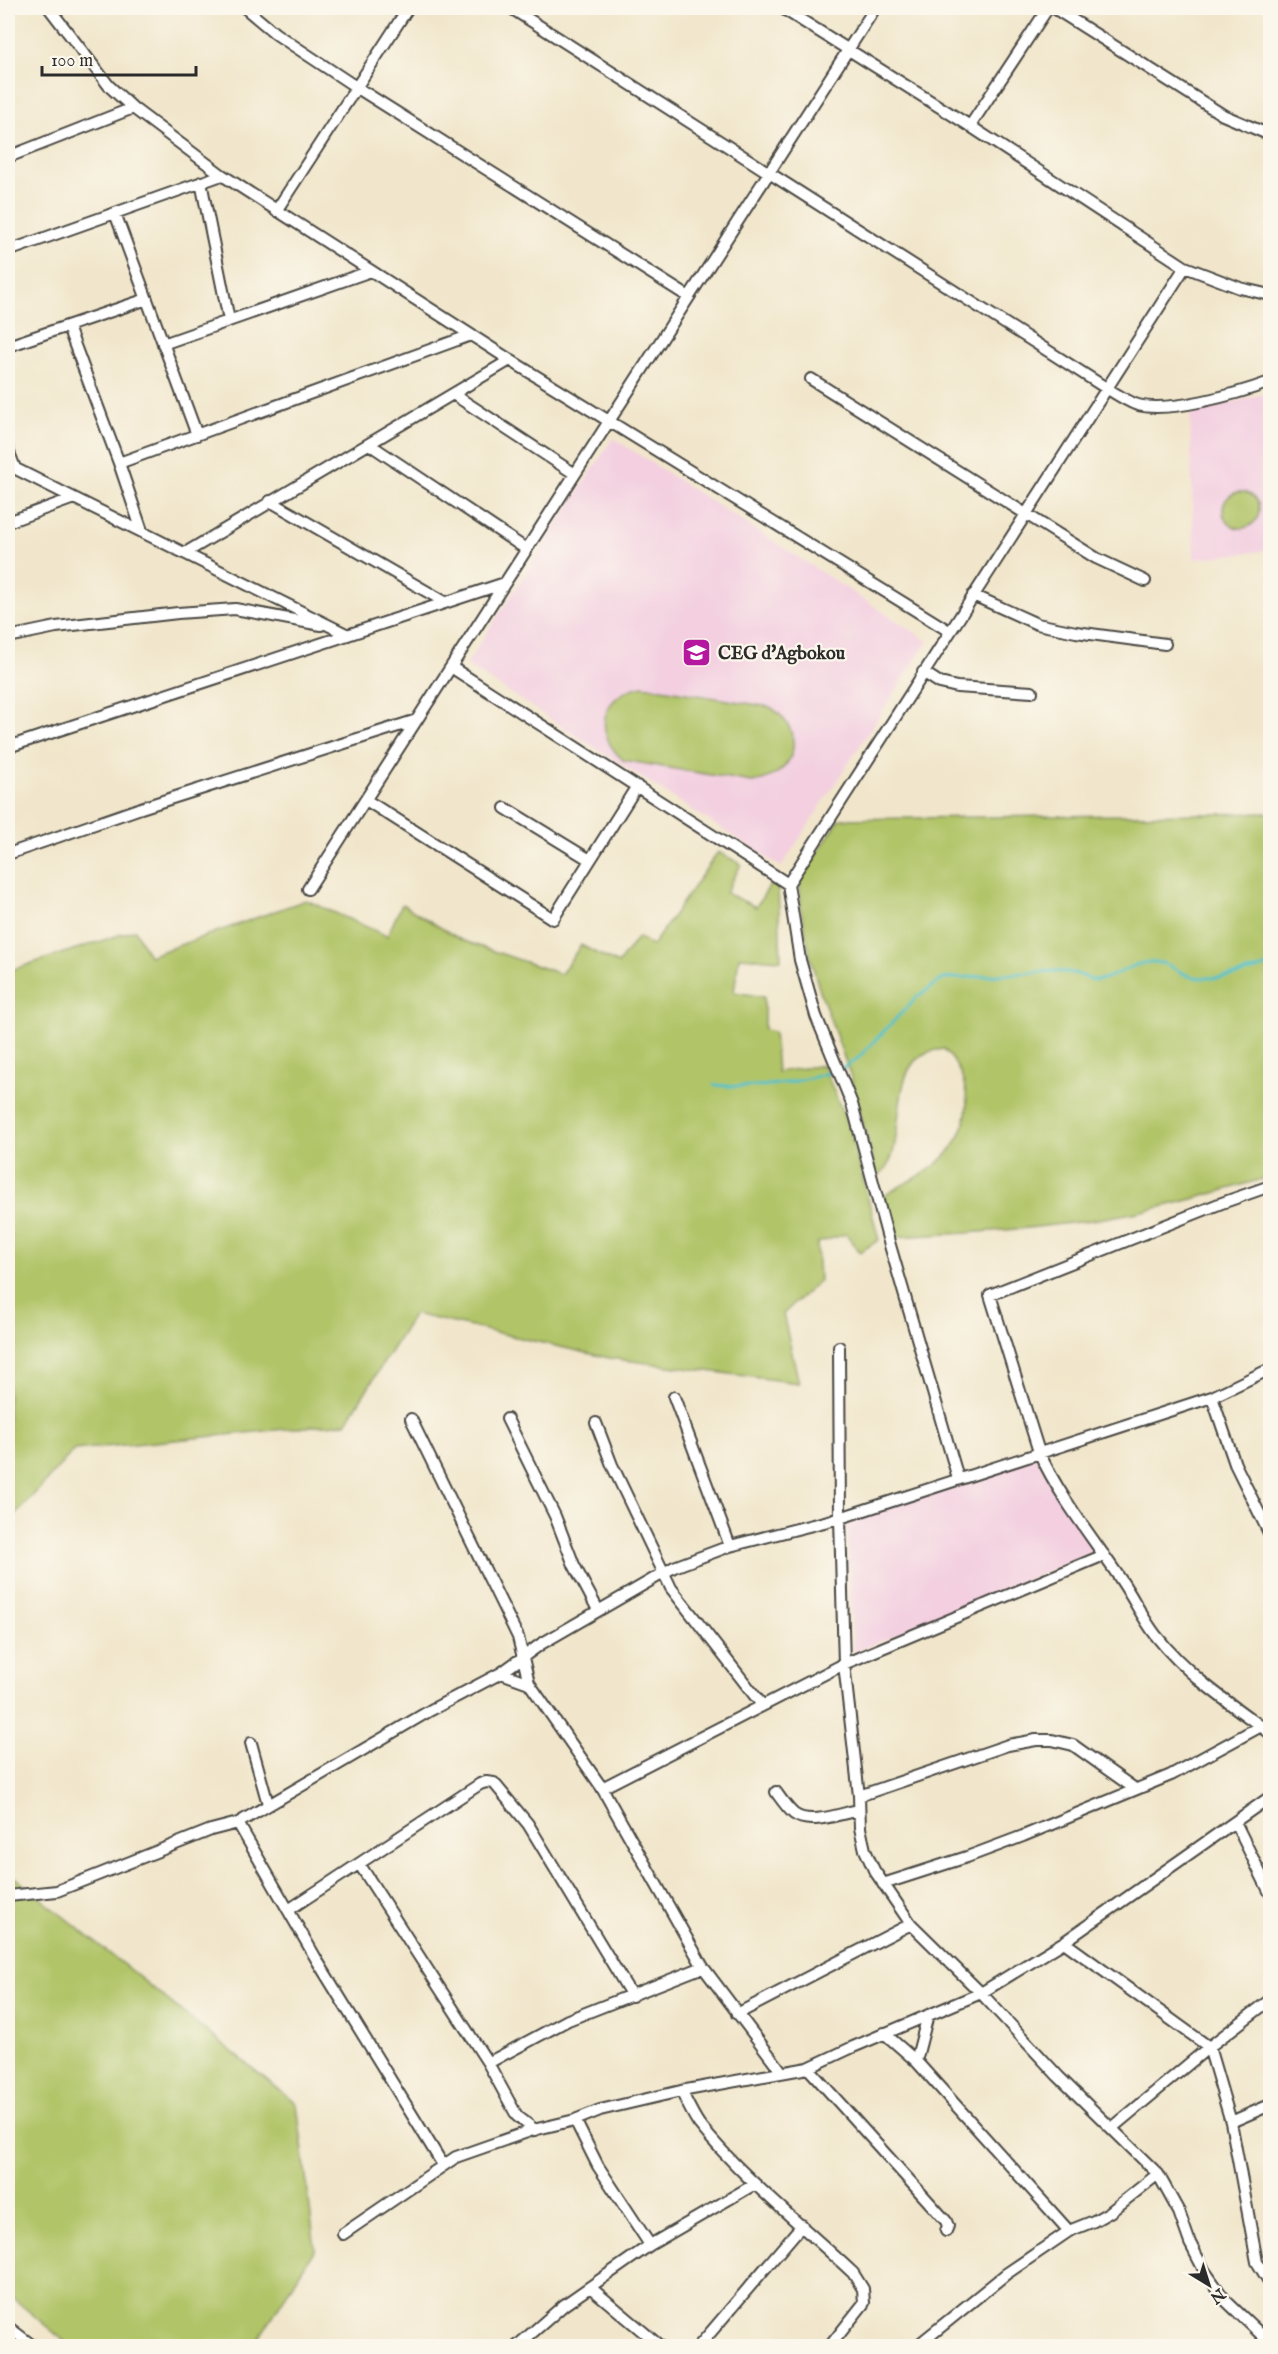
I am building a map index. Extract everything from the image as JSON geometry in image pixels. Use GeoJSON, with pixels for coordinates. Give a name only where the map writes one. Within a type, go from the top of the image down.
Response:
{"type":"FeatureCollection","features":[{"type":"Feature","properties":{"kind":"street"},"geometry":{"type":"LineString","coordinates":[[50,8],[95,70],[133,108],[222,175],[510,360],[949,631]]}},
{"type":"Feature","properties":{"kind":"street"},"geometry":{"type":"LineString","coordinates":[[245,8],[276,34],[356,87],[689,297]]}},
{"type":"Feature","properties":{"kind":"street"},"geometry":{"type":"LineString","coordinates":[[276,211],[408,8]]}},
{"type":"Feature","properties":{"kind":"street"},"geometry":{"type":"LineString","coordinates":[[511,8],[1106,388],[1135,404],[1164,406],[1198,403],[1270,382]]}},
{"type":"Feature","properties":{"kind":"street"},"geometry":{"type":"LineString","coordinates":[[782,8],[970,126],[1185,267],[1232,285],[1270,296]]}},
{"type":"Feature","properties":{"kind":"street"},"geometry":{"type":"LineString","coordinates":[[308,889],[875,8]]}},
{"type":"Feature","properties":{"kind":"street"},"geometry":{"type":"LineString","coordinates":[[970,126],[1048,8]]}},
{"type":"Feature","properties":{"kind":"street"},"geometry":{"type":"LineString","coordinates":[[1054,8],[1215,110],[1270,135]]}},
{"type":"Feature","properties":{"kind":"street"},"geometry":{"type":"LineString","coordinates":[[8,157],[133,108]]}},
{"type":"Feature","properties":{"kind":"street"},"geometry":{"type":"LineString","coordinates":[[8,251],[222,175]]}},
{"type":"Feature","properties":{"kind":"street"},"geometry":{"type":"LineString","coordinates":[[201,182],[230,320]]}},
{"type":"Feature","properties":{"kind":"street"},"geometry":{"type":"LineString","coordinates":[[115,213],[196,435]]}},
{"type":"Feature","properties":{"kind":"street"},"geometry":{"type":"LineString","coordinates":[[958,1478],[842,1078],[816,1016],[800,960],[788,884],[1185,267]]}},
{"type":"Feature","properties":{"kind":"street"},"geometry":{"type":"LineString","coordinates":[[163,344],[371,271]]}},
{"type":"Feature","properties":{"kind":"street"},"geometry":{"type":"LineString","coordinates":[[8,346],[147,299]]}},
{"type":"Feature","properties":{"kind":"street"},"geometry":{"type":"LineString","coordinates":[[68,327],[119,463],[141,531]]}},
{"type":"Feature","properties":{"kind":"street"},"geometry":{"type":"LineString","coordinates":[[119,463],[471,335]]}},
{"type":"Feature","properties":{"kind":"street"},"geometry":{"type":"LineString","coordinates":[[185,553],[510,360]]}},
{"type":"Feature","properties":{"kind":"street"},"geometry":{"type":"LineString","coordinates":[[811,379],[1096,558],[1145,581]]}},
{"type":"Feature","properties":{"kind":"street"},"geometry":{"type":"LineString","coordinates":[[453,394],[575,474]]}},
{"type":"Feature","properties":{"kind":"street"},"geometry":{"type":"LineString","coordinates":[[369,444],[526,549]]}},
{"type":"Feature","properties":{"kind":"street"},"geometry":{"type":"LineString","coordinates":[[8,450],[11,466],[348,634]]}},
{"type":"Feature","properties":{"kind":"street"},"geometry":{"type":"LineString","coordinates":[[8,522],[75,498]]}},
{"type":"Feature","properties":{"kind":"street"},"geometry":{"type":"LineString","coordinates":[[270,501],[445,602]]}},
{"type":"Feature","properties":{"kind":"street"},"geometry":{"type":"LineString","coordinates":[[8,747],[505,583]]}},
{"type":"Feature","properties":{"kind":"street"},"geometry":{"type":"LineString","coordinates":[[973,595],[1037,624],[1076,632],[1166,644]]}},
{"type":"Feature","properties":{"kind":"street"},"geometry":{"type":"LineString","coordinates":[[8,637],[56,627],[235,609],[336,628]]}},
{"type":"Feature","properties":{"kind":"street"},"geometry":{"type":"LineString","coordinates":[[451,667],[788,884]]}},
{"type":"Feature","properties":{"kind":"street"},"geometry":{"type":"LineString","coordinates":[[923,672],[940,683],[957,687],[1032,692]]}},
{"type":"Feature","properties":{"kind":"street"},"geometry":{"type":"LineString","coordinates":[[8,854],[141,808],[417,720]]}},
{"type":"Feature","properties":{"kind":"street"},"geometry":{"type":"LineString","coordinates":[[366,800],[553,919],[637,786]]}},
{"type":"Feature","properties":{"kind":"street"},"geometry":{"type":"LineString","coordinates":[[505,808],[590,860]]}},
{"type":"Feature","properties":{"kind":"street"},"geometry":{"type":"LineString","coordinates":[[1270,1186],[1208,1208],[990,1295],[1039,1452],[1062,1493],[1158,1638],[1200,1679],[1270,1733]]}},
{"type":"Feature","properties":{"kind":"street"},"geometry":{"type":"LineString","coordinates":[[839,1347],[844,1664],[865,1850],[883,1884],[911,1924],[981,1993],[1058,2076],[1158,2174],[1179,2212],[1190,2243],[1204,2270],[1225,2300],[1270,2343]]}},
{"type":"Feature","properties":{"kind":"street"},"geometry":{"type":"LineString","coordinates":[[8,1896],[57,1891],[211,1830],[238,1823],[431,1710],[501,1673],[541,1644],[663,1572],[730,1546],[840,1518],[1212,1397],[1270,1369]]}},
{"type":"Feature","properties":{"kind":"street"},"geometry":{"type":"LineString","coordinates":[[674,1397],[730,1546]]}},
{"type":"Feature","properties":{"kind":"street"},"geometry":{"type":"LineString","coordinates":[[1212,1397],[1235,1464],[1270,1535]]}},
{"type":"Feature","properties":{"kind":"street"},"geometry":{"type":"LineString","coordinates":[[411,1419],[519,1637],[529,1683],[602,1788],[703,1967],[782,2072]]}},
{"type":"Feature","properties":{"kind":"street"},"geometry":{"type":"LineString","coordinates":[[507,1419],[555,1516],[585,1589],[598,1610]]}},
{"type":"Feature","properties":{"kind":"street"},"geometry":{"type":"LineString","coordinates":[[596,1423],[612,1465],[663,1572],[684,1607],[762,1705]]}},
{"type":"Feature","properties":{"kind":"street"},"geometry":{"type":"LineString","coordinates":[[602,1788],[844,1664],[1104,1555]]}},
{"type":"Feature","properties":{"kind":"street"},"geometry":{"type":"LineString","coordinates":[[519,1637],[541,1644]]}},
{"type":"Feature","properties":{"kind":"street"},"geometry":{"type":"LineString","coordinates":[[501,1673],[529,1683]]}},
{"type":"Feature","properties":{"kind":"street"},"geometry":{"type":"LineString","coordinates":[[883,1884],[967,1857],[1135,1789],[1191,1765],[1261,1726]]}},
{"type":"Feature","properties":{"kind":"street"},"geometry":{"type":"LineString","coordinates":[[859,1796],[1008,1745],[1036,1740],[1052,1740],[1073,1745],[1135,1789]]}},
{"type":"Feature","properties":{"kind":"street"},"geometry":{"type":"LineString","coordinates":[[251,1743],[268,1804]]}},
{"type":"Feature","properties":{"kind":"street"},"geometry":{"type":"LineString","coordinates":[[290,1909],[480,1784],[486,1782],[494,1784],[528,1824],[632,1995]]}},
{"type":"Feature","properties":{"kind":"street"},"geometry":{"type":"LineString","coordinates":[[776,1792],[795,1814],[802,1818],[815,1819],[859,1810]]}},
{"type":"Feature","properties":{"kind":"street"},"geometry":{"type":"LineString","coordinates":[[343,2234],[456,2157],[600,2110],[681,2091],[808,2068],[884,2033],[981,1993],[1064,1942],[1270,1797]]}},
{"type":"Feature","properties":{"kind":"street"},"geometry":{"type":"LineString","coordinates":[[1235,1822],[1269,1887]]}},
{"type":"Feature","properties":{"kind":"street"},"geometry":{"type":"LineString","coordinates":[[238,1823],[290,1909],[318,1962],[443,2165]]}},
{"type":"Feature","properties":{"kind":"street"},"geometry":{"type":"LineString","coordinates":[[360,1864],[488,2063],[517,2116],[535,2130]]}},
{"type":"Feature","properties":{"kind":"street"},"geometry":{"type":"LineString","coordinates":[[737,2014],[911,1924]]}},
{"type":"Feature","properties":{"kind":"street"},"geometry":{"type":"LineString","coordinates":[[1064,1942],[1209,2047],[1231,2122],[1257,2262],[1270,2283]]}},
{"type":"Feature","properties":{"kind":"street"},"geometry":{"type":"LineString","coordinates":[[488,2063],[568,2020],[703,1967]]}},
{"type":"Feature","properties":{"kind":"street"},"geometry":{"type":"LineString","coordinates":[[1112,2128],[1209,2047],[1270,2000]]}},
{"type":"Feature","properties":{"kind":"street"},"geometry":{"type":"LineString","coordinates":[[916,2061],[928,2015]]}},
{"type":"Feature","properties":{"kind":"street"},"geometry":{"type":"LineString","coordinates":[[884,2033],[916,2061],[1069,2231]]}},
{"type":"Feature","properties":{"kind":"street"},"geometry":{"type":"LineString","coordinates":[[808,2068],[946,2221],[948,2226],[946,2230]]}},
{"type":"Feature","properties":{"kind":"street"},"geometry":{"type":"LineString","coordinates":[[681,2091],[698,2122],[755,2184],[853,2273],[863,2289],[864,2303],[830,2346]]}},
{"type":"Feature","properties":{"kind":"street"},"geometry":{"type":"LineString","coordinates":[[1231,2122],[1270,2105]]}},
{"type":"Feature","properties":{"kind":"street"},"geometry":{"type":"LineString","coordinates":[[512,2137],[517,2116]]}},
{"type":"Feature","properties":{"kind":"street"},"geometry":{"type":"LineString","coordinates":[[575,2120],[598,2166],[650,2246]]}},
{"type":"Feature","properties":{"kind":"street"},"geometry":{"type":"LineString","coordinates":[[917,2346],[932,2342],[1006,2274],[1069,2231],[1094,2222],[1110,2212],[1158,2174]]}},
{"type":"Feature","properties":{"kind":"street"},"geometry":{"type":"LineString","coordinates":[[517,2346],[564,2306],[650,2246],[755,2184]]}},
{"type":"Feature","properties":{"kind":"street"},"geometry":{"type":"LineString","coordinates":[[699,2346],[802,2225]]}},
{"type":"Feature","properties":{"kind":"street"},"geometry":{"type":"LineString","coordinates":[[590,2287],[660,2346]]}},
{"type":"Feature","properties":{"kind":"street"},"geometry":{"type":"LineString","coordinates":[[8,2327],[33,2346]]}},
{"type":"Feature","properties":{"kind":"shaded area"},"geometry":{"type":"Polygon","coordinates":[[[1270,392],[1270,550],[1194,559],[1190,414],[1270,392]]]}},
{"type":"Feature","properties":{"kind":"shaded area","name":"CEG d'Agbokou"},"geometry":{"type":"Polygon","coordinates":[[[613,438],[928,641],[781,867],[466,665],[613,438]]]}},
{"type":"Feature","properties":{"kind":"shaded area"},"geometry":{"type":"Polygon","coordinates":[[[1035,1456],[1096,1551],[853,1653],[846,1519],[1035,1456]]]}},
{"type":"Feature","properties":{"kind":"green space"},"geometry":{"type":"Polygon","coordinates":[[[1241,492],[1254,497],[1259,510],[1254,523],[1241,528],[1228,523],[1223,510],[1228,497],[1241,492]]]}},
{"type":"Feature","properties":{"kind":"green space"},"geometry":{"type":"Polygon","coordinates":[[[643,686],[770,707],[782,717],[790,729],[793,740],[792,752],[787,763],[779,772],[752,782],[623,760],[607,738],[604,726],[606,715],[610,705],[618,697],[629,690],[643,686]]]}},
{"type":"Feature","properties":{"kind":"green space"},"geometry":{"type":"Polygon","coordinates":[[[1270,813],[1270,1177],[1171,1205],[1107,1218],[1017,1229],[895,1237],[883,1197],[924,1173],[944,1157],[963,1128],[966,1096],[963,1080],[944,1049],[928,1052],[915,1061],[907,1073],[903,1088],[892,1154],[886,1168],[877,1176],[851,1077],[818,985],[801,909],[800,879],[840,819],[1270,813]]]}},
{"type":"Feature","properties":{"kind":"green space"},"geometry":{"type":"Polygon","coordinates":[[[718,852],[741,864],[726,893],[756,907],[770,885],[778,886],[781,960],[739,957],[734,992],[764,997],[764,1030],[774,1032],[777,1072],[823,1065],[850,1130],[879,1240],[860,1252],[846,1234],[817,1243],[819,1281],[783,1314],[799,1383],[609,1358],[414,1314],[346,1423],[74,1450],[8,1523],[8,971],[135,930],[149,956],[306,900],[387,936],[402,904],[461,940],[561,974],[581,945],[618,964],[638,937],[652,946],[718,852]]]}},
{"type":"Feature","properties":{"kind":"green space"},"geometry":{"type":"Polygon","coordinates":[[[8,1872],[297,2104],[315,2249],[254,2346],[70,2346],[8,2294],[8,1872]]]}},
{"type":"Feature","properties":{"kind":"waterway"},"geometry":{"type":"LineString","coordinates":[[841,1069],[857,1059],[917,997],[943,979],[1052,971],[1073,973],[1097,980],[1146,962],[1166,964],[1188,976],[1213,978],[1242,974],[1270,965]]}},
{"type":"Feature","properties":{"kind":"waterway"},"geometry":{"type":"LineString","coordinates":[[714,1085],[775,1084],[834,1071]]}},
{"type":"Feature","properties":{"kind":"place","name":"CEG d'Agbokou"},"geometry":{"type":"Point","coordinates":[697,653]}}]}
